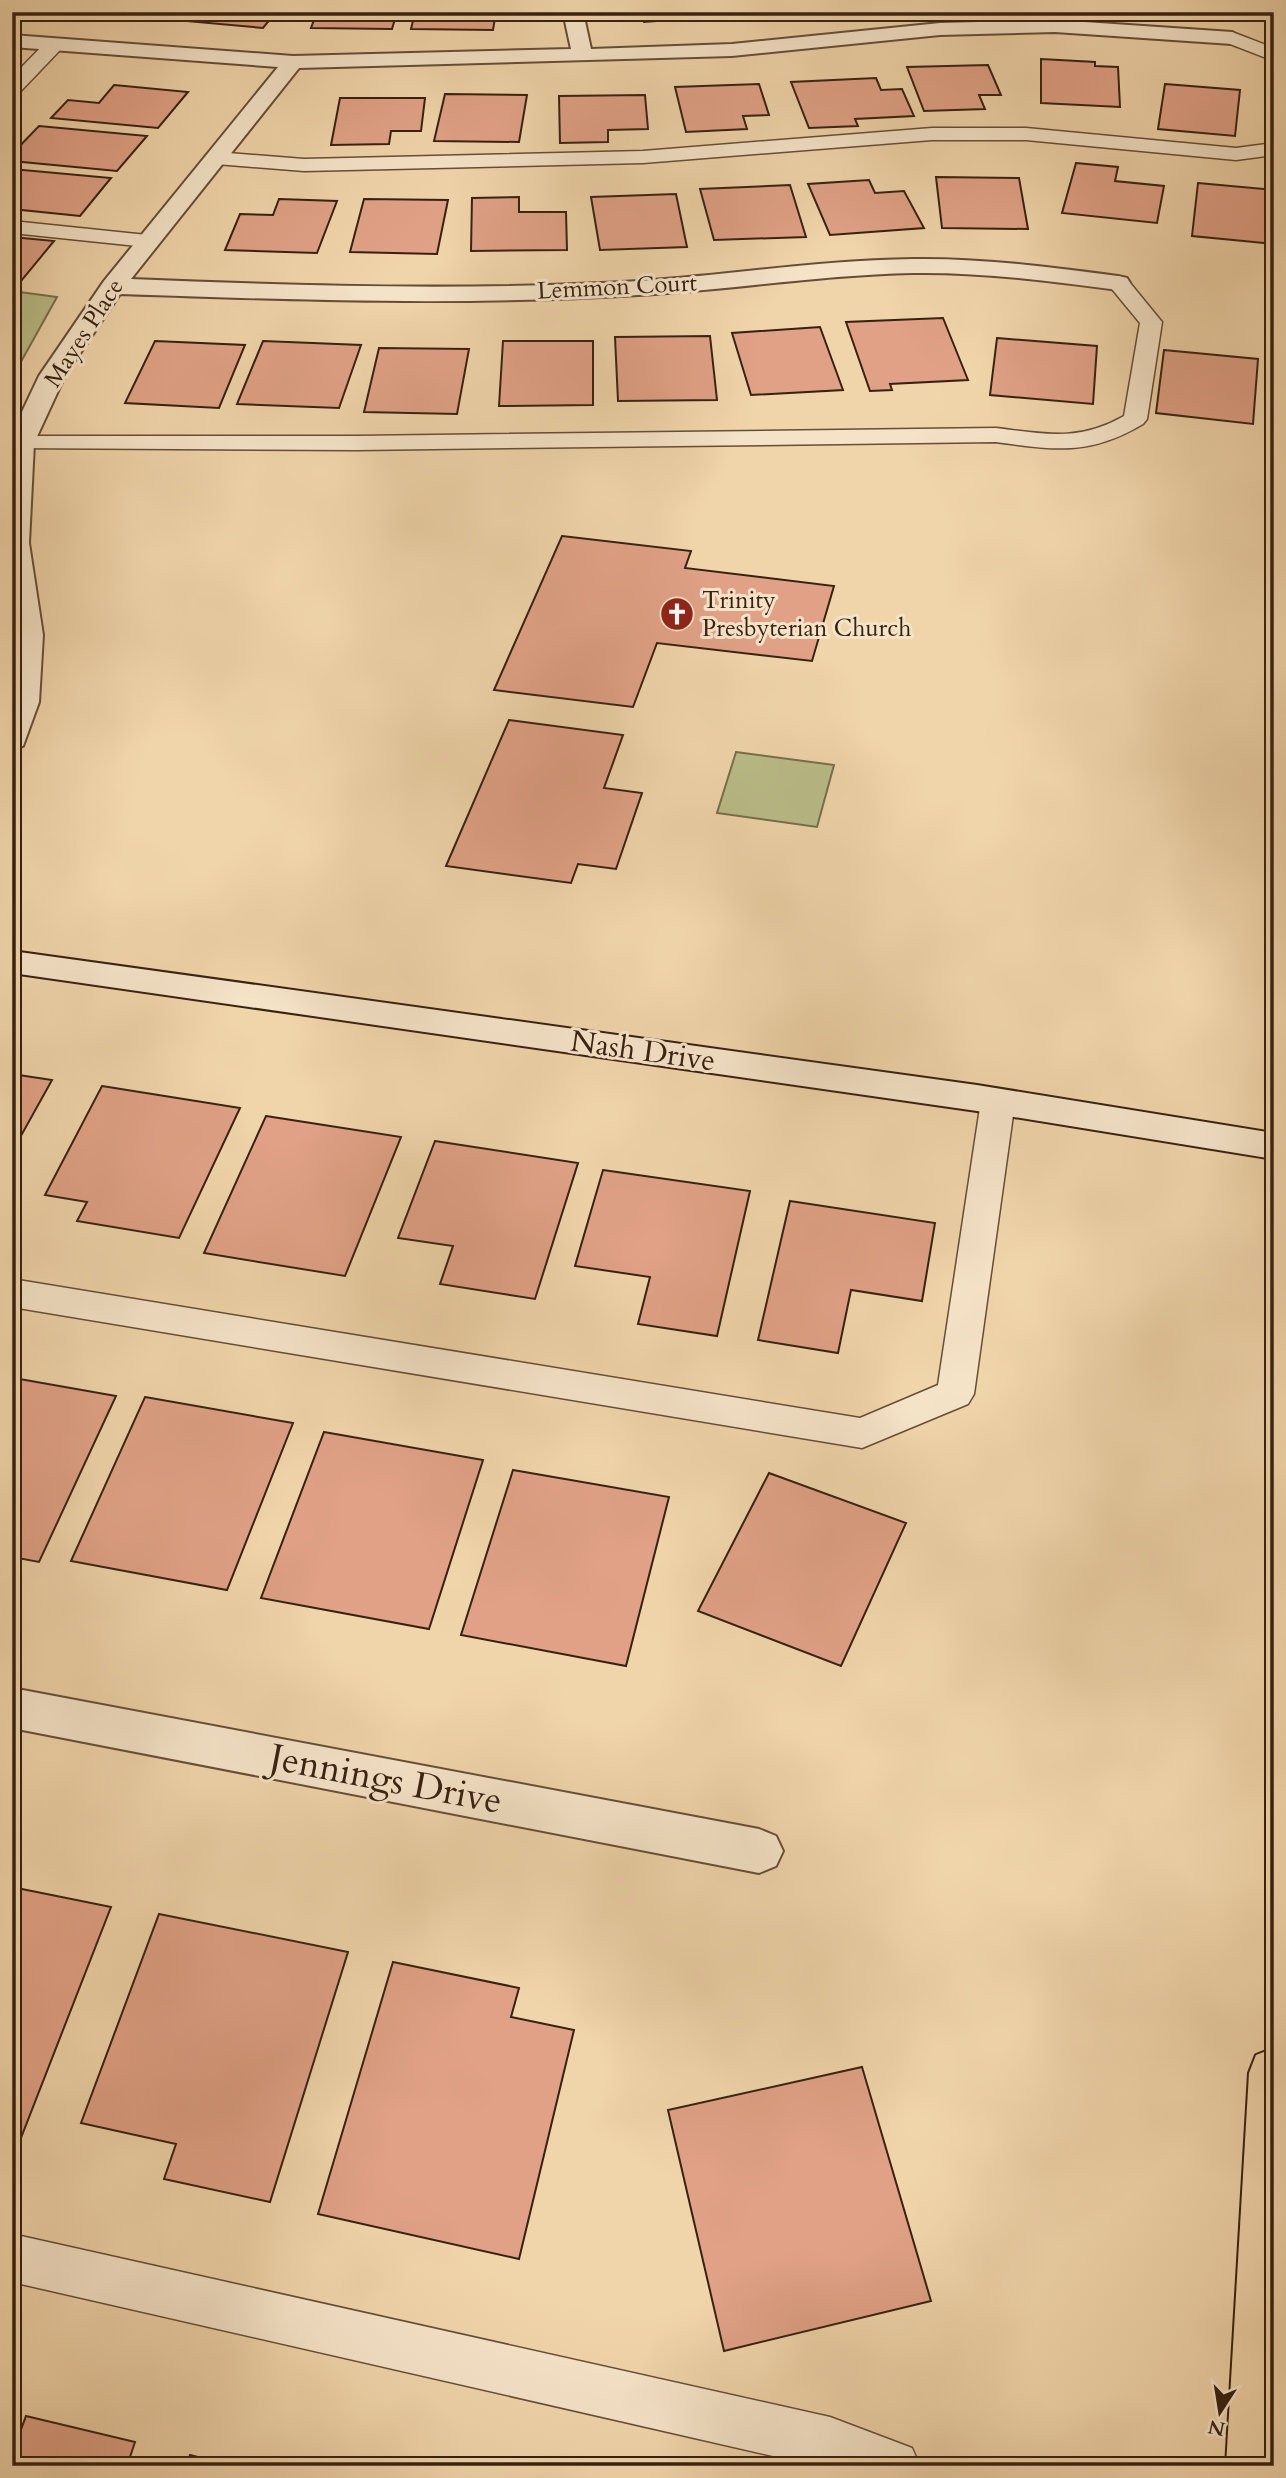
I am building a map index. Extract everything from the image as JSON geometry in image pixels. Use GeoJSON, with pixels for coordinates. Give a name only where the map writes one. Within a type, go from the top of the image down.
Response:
{"type":"FeatureCollection","features":[{"type":"Feature","properties":{"kind":"main road"},"geometry":{"type":"LineString","coordinates":[[1254,2466],[1274,2073]]}},
{"type":"Feature","properties":{"kind":"street"},"geometry":{"type":"LineString","coordinates":[[573,12],[582,53]]}},
{"type":"Feature","properties":{"kind":"street"},"geometry":{"type":"LineString","coordinates":[[12,41],[293,62],[442,61],[582,53],[732,50],[940,29],[1055,26],[1232,38]]}},
{"type":"Feature","properties":{"kind":"street","name":"Mayes Place"},"geometry":{"type":"LineString","coordinates":[[12,739],[24,702],[28,635],[15,543],[21,443],[52,376],[113,286],[293,62]]}},
{"type":"Feature","properties":{"kind":"street","name":"Lemmon Court"},"geometry":{"type":"LineString","coordinates":[[113,286],[303,293],[461,293],[637,288],[912,267],[1020,270],[1118,283]]}},
{"type":"Feature","properties":{"kind":"street","name":"Nash Drive"},"geometry":{"type":"LineString","coordinates":[[12,962],[998,1101],[1274,1146]]}},
{"type":"Feature","properties":{"kind":"street","name":"Jennings Drive"},"geometry":{"type":"LineString","coordinates":[[12,1708],[759,1851]]}},
{"type":"Feature","properties":{"kind":"lane"},"geometry":{"type":"LineString","coordinates":[[1232,38],[1274,31]]}},
{"type":"Feature","properties":{"kind":"lane"},"geometry":{"type":"LineString","coordinates":[[1232,38],[1274,55]]}},
{"type":"Feature","properties":{"kind":"lane"},"geometry":{"type":"LineString","coordinates":[[12,89],[54,45]]}},
{"type":"Feature","properties":{"kind":"lane"},"geometry":{"type":"LineString","coordinates":[[216,158],[304,165],[630,158],[932,134],[1026,134],[1236,155],[1274,149]]}},
{"type":"Feature","properties":{"kind":"lane"},"geometry":{"type":"LineString","coordinates":[[12,227],[148,240]]}},
{"type":"Feature","properties":{"kind":"lane"},"geometry":{"type":"LineString","coordinates":[[21,443],[357,443],[996,435],[1055,443],[1106,436],[1135,419],[1151,323],[1118,283]]}},
{"type":"Feature","properties":{"kind":"lane"},"geometry":{"type":"LineString","coordinates":[[12,1293],[862,1433],[955,1394],[998,1101]]}},
{"type":"Feature","properties":{"kind":"lane"},"geometry":{"type":"LineString","coordinates":[[12,2258],[830,2443],[894,2466]]}},
{"type":"Feature","properties":{"kind":"green space"},"geometry":{"type":"Polygon","coordinates":[[[12,291],[57,297],[12,378],[12,291]]]}},
{"type":"Feature","properties":{"kind":"green space"},"geometry":{"type":"Polygon","coordinates":[[[736,752],[834,765],[817,827],[717,813],[736,752]]]}},
{"type":"Feature","properties":{"kind":"building"},"geometry":{"type":"Polygon","coordinates":[[[87,12],[165,12],[160,17],[138,16],[134,20],[83,16],[87,12]]]}},
{"type":"Feature","properties":{"kind":"building"},"geometry":{"type":"Polygon","coordinates":[[[194,12],[276,12],[263,28],[186,21],[194,12]]]}},
{"type":"Feature","properties":{"kind":"building"},"geometry":{"type":"Polygon","coordinates":[[[317,12],[397,12],[392,29],[311,28],[317,12]]]}},
{"type":"Feature","properties":{"kind":"building"},"geometry":{"type":"Polygon","coordinates":[[[415,12],[496,12],[493,30],[411,29],[415,12]]]}},
{"type":"Feature","properties":{"kind":"building"},"geometry":{"type":"Polygon","coordinates":[[[639,12],[721,12],[723,16],[644,22],[639,12]]]}},
{"type":"Feature","properties":{"kind":"building"},"geometry":{"type":"Polygon","coordinates":[[[738,12],[812,12],[739,16],[738,12]]]}},
{"type":"Feature","properties":{"kind":"building"},"geometry":{"type":"Polygon","coordinates":[[[1041,59],[1095,62],[1095,66],[1118,67],[1120,107],[1041,103],[1041,59]]]}},
{"type":"Feature","properties":{"kind":"building"},"geometry":{"type":"Polygon","coordinates":[[[988,65],[1001,95],[979,95],[985,109],[924,111],[907,67],[988,65]]]}},
{"type":"Feature","properties":{"kind":"building"},"geometry":{"type":"Polygon","coordinates":[[[876,78],[881,90],[902,89],[914,116],[855,119],[858,126],[809,128],[791,82],[876,78]]]}},
{"type":"Feature","properties":{"kind":"building"},"geometry":{"type":"Polygon","coordinates":[[[759,84],[769,115],[743,116],[747,129],[686,132],[675,87],[759,84]]]}},
{"type":"Feature","properties":{"kind":"building"},"geometry":{"type":"Polygon","coordinates":[[[1165,84],[1240,90],[1235,136],[1158,129],[1165,84]]]}},
{"type":"Feature","properties":{"kind":"building"},"geometry":{"type":"Polygon","coordinates":[[[114,85],[188,92],[158,128],[51,118],[68,100],[99,103],[114,85]]]}},
{"type":"Feature","properties":{"kind":"building"},"geometry":{"type":"Polygon","coordinates":[[[445,94],[527,95],[519,142],[434,141],[445,94]]]}},
{"type":"Feature","properties":{"kind":"building"},"geometry":{"type":"Polygon","coordinates":[[[645,95],[648,129],[608,130],[608,142],[560,143],[559,96],[645,95]]]}},
{"type":"Feature","properties":{"kind":"building"},"geometry":{"type":"Polygon","coordinates":[[[340,98],[425,98],[421,131],[391,131],[389,144],[331,145],[340,98]]]}},
{"type":"Feature","properties":{"kind":"building"},"geometry":{"type":"Polygon","coordinates":[[[39,126],[147,136],[117,171],[12,161],[12,154],[39,126]]]}},
{"type":"Feature","properties":{"kind":"building"},"geometry":{"type":"Polygon","coordinates":[[[1076,163],[1118,167],[1115,181],[1164,186],[1157,223],[1062,213],[1076,163]]]}},
{"type":"Feature","properties":{"kind":"building"},"geometry":{"type":"Polygon","coordinates":[[[12,169],[111,178],[80,216],[12,209],[12,169]]]}},
{"type":"Feature","properties":{"kind":"building"},"geometry":{"type":"Polygon","coordinates":[[[936,177],[1019,178],[1028,229],[942,228],[936,177]]]}},
{"type":"Feature","properties":{"kind":"building"},"geometry":{"type":"Polygon","coordinates":[[[869,180],[875,193],[904,191],[924,228],[830,235],[808,184],[869,180]]]}},
{"type":"Feature","properties":{"kind":"building"},"geometry":{"type":"Polygon","coordinates":[[[1198,183],[1274,190],[1274,244],[1192,236],[1198,183]]]}},
{"type":"Feature","properties":{"kind":"building"},"geometry":{"type":"Polygon","coordinates":[[[790,185],[806,237],[714,240],[700,189],[790,185]]]}},
{"type":"Feature","properties":{"kind":"building"},"geometry":{"type":"Polygon","coordinates":[[[676,194],[687,247],[600,250],[591,197],[676,194]]]}},
{"type":"Feature","properties":{"kind":"building"},"geometry":{"type":"Polygon","coordinates":[[[519,197],[519,212],[566,212],[567,250],[471,251],[472,198],[519,197]]]}},
{"type":"Feature","properties":{"kind":"building"},"geometry":{"type":"Polygon","coordinates":[[[279,199],[337,201],[317,253],[225,250],[240,214],[273,215],[279,199]]]}},
{"type":"Feature","properties":{"kind":"building"},"geometry":{"type":"Polygon","coordinates":[[[364,199],[448,200],[437,254],[350,252],[364,199]]]}},
{"type":"Feature","properties":{"kind":"building"},"geometry":{"type":"Polygon","coordinates":[[[12,237],[54,241],[17,286],[12,285],[12,237]]]}},
{"type":"Feature","properties":{"kind":"building"},"geometry":{"type":"Polygon","coordinates":[[[943,318],[968,380],[890,384],[892,390],[870,391],[846,322],[943,318]]]}},
{"type":"Feature","properties":{"kind":"building"},"geometry":{"type":"Polygon","coordinates":[[[820,327],[843,390],[751,395],[732,333],[820,327]]]}},
{"type":"Feature","properties":{"kind":"building"},"geometry":{"type":"Polygon","coordinates":[[[710,336],[717,400],[618,401],[615,337],[710,336]]]}},
{"type":"Feature","properties":{"kind":"building"},"geometry":{"type":"Polygon","coordinates":[[[997,338],[1097,346],[1093,404],[990,395],[997,338]]]}},
{"type":"Feature","properties":{"kind":"building"},"geometry":{"type":"Polygon","coordinates":[[[155,341],[245,345],[219,408],[125,403],[155,341]]]}},
{"type":"Feature","properties":{"kind":"building"},"geometry":{"type":"Polygon","coordinates":[[[263,341],[361,345],[339,408],[237,404],[263,341]]]}},
{"type":"Feature","properties":{"kind":"building"},"geometry":{"type":"Polygon","coordinates":[[[503,341],[593,341],[593,405],[499,406],[503,341]]]}},
{"type":"Feature","properties":{"kind":"building"},"geometry":{"type":"Polygon","coordinates":[[[379,348],[469,349],[457,414],[364,412],[379,348]]]}},
{"type":"Feature","properties":{"kind":"building"},"geometry":{"type":"Polygon","coordinates":[[[1164,350],[1258,359],[1253,424],[1156,413],[1164,350]]]}},
{"type":"Feature","properties":{"kind":"building","name":"Trinity Presbyterian Church"},"geometry":{"type":"Polygon","coordinates":[[[562,536],[691,551],[685,568],[834,586],[812,661],[657,643],[633,707],[494,690],[562,536]]]}},
{"type":"Feature","properties":{"kind":"building"},"geometry":{"type":"Polygon","coordinates":[[[509,720],[623,735],[604,788],[642,793],[616,869],[578,864],[571,883],[446,866],[509,720]]]}},
{"type":"Feature","properties":{"kind":"building"},"geometry":{"type":"Polygon","coordinates":[[[12,1074],[52,1080],[12,1152],[12,1074]]]}},
{"type":"Feature","properties":{"kind":"building"},"geometry":{"type":"Polygon","coordinates":[[[102,1086],[240,1108],[179,1238],[77,1221],[87,1202],[45,1195],[102,1086]]]}},
{"type":"Feature","properties":{"kind":"building"},"geometry":{"type":"Polygon","coordinates":[[[266,1116],[401,1137],[345,1276],[204,1253],[266,1116]]]}},
{"type":"Feature","properties":{"kind":"building"},"geometry":{"type":"Polygon","coordinates":[[[435,1141],[578,1163],[535,1299],[440,1284],[453,1246],[398,1238],[435,1141]]]}},
{"type":"Feature","properties":{"kind":"building"},"geometry":{"type":"Polygon","coordinates":[[[603,1170],[750,1191],[717,1336],[638,1324],[650,1277],[575,1266],[603,1170]]]}},
{"type":"Feature","properties":{"kind":"building"},"geometry":{"type":"Polygon","coordinates":[[[790,1201],[935,1223],[922,1301],[851,1290],[838,1353],[758,1340],[790,1201]]]}},
{"type":"Feature","properties":{"kind":"building"},"geometry":{"type":"Polygon","coordinates":[[[14,1378],[116,1396],[39,1562],[12,1557],[14,1378]]]}},
{"type":"Feature","properties":{"kind":"building"},"geometry":{"type":"Polygon","coordinates":[[[145,1397],[293,1423],[227,1590],[71,1561],[145,1397]]]}},
{"type":"Feature","properties":{"kind":"building"},"geometry":{"type":"Polygon","coordinates":[[[324,1432],[483,1460],[429,1629],[261,1598],[324,1432]]]}},
{"type":"Feature","properties":{"kind":"building"},"geometry":{"type":"Polygon","coordinates":[[[513,1470],[669,1497],[626,1666],[461,1635],[513,1470]]]}},
{"type":"Feature","properties":{"kind":"building"},"geometry":{"type":"Polygon","coordinates":[[[769,1473],[906,1523],[841,1666],[698,1611],[769,1473]]]}},
{"type":"Feature","properties":{"kind":"building"},"geometry":{"type":"Polygon","coordinates":[[[12,1887],[111,1907],[17,2148],[12,2147],[12,1887]]]}},
{"type":"Feature","properties":{"kind":"building"},"geometry":{"type":"Polygon","coordinates":[[[159,1914],[348,1952],[270,2202],[164,2179],[176,2144],[81,2123],[159,1914]]]}},
{"type":"Feature","properties":{"kind":"building"},"geometry":{"type":"Polygon","coordinates":[[[393,1962],[519,1988],[511,2017],[574,2030],[519,2259],[318,2214],[393,1962]]]}},
{"type":"Feature","properties":{"kind":"building"},"geometry":{"type":"Polygon","coordinates":[[[862,2067],[931,2301],[724,2351],[668,2110],[862,2067]]]}},
{"type":"Feature","properties":{"kind":"building"},"geometry":{"type":"Polygon","coordinates":[[[26,2416],[135,2442],[127,2466],[12,2466],[12,2454],[26,2416]]]}},
{"type":"Feature","properties":{"kind":"building"},"geometry":{"type":"Polygon","coordinates":[[[190,2455],[233,2466],[187,2466],[190,2455]]]}},
{"type":"Feature","properties":{"kind":"place","name":"Trinity Presbyterian Church"},"geometry":{"type":"Point","coordinates":[677,614]}}]}
